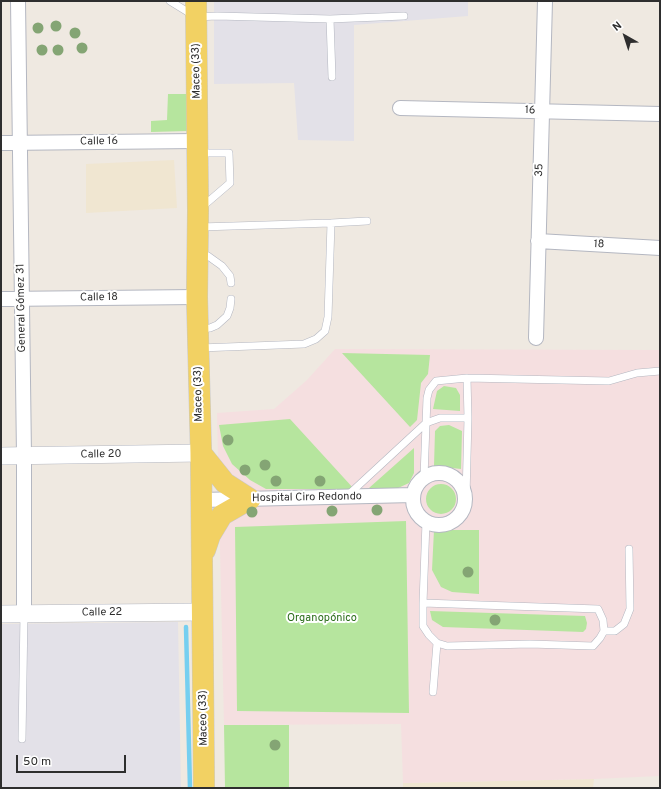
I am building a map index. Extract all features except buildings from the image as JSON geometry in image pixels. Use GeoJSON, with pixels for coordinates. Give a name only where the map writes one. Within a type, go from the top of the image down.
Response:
{"type":"FeatureCollection","features":[{"type":"Feature","properties":{"kind":"main road","name":"Maceo (33)"},"geometry":{"type":"LineString","coordinates":[[196,9],[198,219],[197,297],[201,453],[204,788]]}},
{"type":"Feature","properties":{"kind":"main road"},"geometry":{"type":"LineString","coordinates":[[201,453],[225,483],[250,499],[222,515],[210,535],[202,562]]}},
{"type":"Feature","properties":{"kind":"street","name":"General Gómez 31"},"geometry":{"type":"LineString","coordinates":[[18,1],[21,143],[24,614]]}},
{"type":"Feature","properties":{"kind":"street","name":"35"},"geometry":{"type":"LineString","coordinates":[[536,338],[545,1]]}},
{"type":"Feature","properties":{"kind":"street","name":"16"},"geometry":{"type":"LineString","coordinates":[[400,108],[660,114]]}},
{"type":"Feature","properties":{"kind":"street","name":"Calle 16"},"geometry":{"type":"LineString","coordinates":[[1,143],[197,147]]}},
{"type":"Feature","properties":{"kind":"street","name":"18"},"geometry":{"type":"LineString","coordinates":[[538,241],[660,248]]}},
{"type":"Feature","properties":{"kind":"street","name":"Calle 18"},"geometry":{"type":"LineString","coordinates":[[1,299],[197,297]]}},
{"type":"Feature","properties":{"kind":"street","name":"Calle 20"},"geometry":{"type":"LineString","coordinates":[[1,456],[201,453]]}},
{"type":"Feature","properties":{"kind":"street"},"geometry":{"type":"LineString","coordinates":[[439,472],[447,473],[460,482],[466,496],[462,513],[448,524],[440,525],[426,522],[418,516],[413,503],[415,488],[424,476],[439,472]]}},
{"type":"Feature","properties":{"kind":"street","name":"Hospital Ciro Redondo"},"geometry":{"type":"LineString","coordinates":[[201,500],[413,495]]}},
{"type":"Feature","properties":{"kind":"street","name":"Calle 22"},"geometry":{"type":"LineString","coordinates":[[1,614],[202,612]]}},
{"type":"Feature","properties":{"kind":"lane"},"geometry":{"type":"LineString","coordinates":[[170,1],[217,16],[330,19],[404,16]]}},
{"type":"Feature","properties":{"kind":"lane"},"geometry":{"type":"LineString","coordinates":[[330,19],[332,77]]}},
{"type":"Feature","properties":{"kind":"lane"},"geometry":{"type":"LineString","coordinates":[[197,147],[230,153],[230,183],[198,219]]}},
{"type":"Feature","properties":{"kind":"lane"},"geometry":{"type":"LineString","coordinates":[[198,219],[331,223],[367,221]]}},
{"type":"Feature","properties":{"kind":"lane"},"geometry":{"type":"LineString","coordinates":[[198,339],[304,344],[316,339],[325,330],[328,317],[331,223]]}},
{"type":"Feature","properties":{"kind":"lane"},"geometry":{"type":"LineString","coordinates":[[197,253],[208,256],[222,266],[230,276],[231,283]]}},
{"type":"Feature","properties":{"kind":"lane"},"geometry":{"type":"LineString","coordinates":[[198,339],[210,328],[217,325],[226,316],[230,308],[231,299]]}},
{"type":"Feature","properties":{"kind":"lane"},"geometry":{"type":"LineString","coordinates":[[424,476],[426,398],[429,390],[436,381],[467,378],[609,381],[637,373],[660,371]]}},
{"type":"Feature","properties":{"kind":"lane"},"geometry":{"type":"LineString","coordinates":[[466,496],[468,418],[467,378]]}},
{"type":"Feature","properties":{"kind":"lane"},"geometry":{"type":"LineString","coordinates":[[345,497],[426,423],[440,418],[468,418]]}},
{"type":"Feature","properties":{"kind":"lane"},"geometry":{"type":"LineString","coordinates":[[423,603],[598,609],[603,620],[604,631],[593,646],[530,644],[447,646],[437,642],[429,635],[423,626],[423,603],[426,522]]}},
{"type":"Feature","properties":{"kind":"lane"},"geometry":{"type":"LineString","coordinates":[[604,631],[615,631],[624,624],[630,609],[629,549]]}},
{"type":"Feature","properties":{"kind":"lane"},"geometry":{"type":"LineString","coordinates":[[22,739],[24,614]]}},
{"type":"Feature","properties":{"kind":"lane"},"geometry":{"type":"LineString","coordinates":[[433,692],[437,642]]}},
{"type":"Feature","properties":{"kind":"shaded area"},"geometry":{"type":"Polygon","coordinates":[[[214,1],[468,1],[468,16],[354,25],[354,141],[298,140],[294,83],[214,84],[214,1]]]}},
{"type":"Feature","properties":{"kind":"shaded area"},"geometry":{"type":"Polygon","coordinates":[[[174,160],[177,208],[86,213],[86,164],[174,160]]]}},
{"type":"Feature","properties":{"kind":"shaded area"},"geometry":{"type":"Polygon","coordinates":[[[335,349],[660,350],[660,776],[594,779],[403,783],[401,724],[224,725],[217,413],[274,409],[307,380],[335,349]]]}},
{"type":"Feature","properties":{"kind":"shaded area"},"geometry":{"type":"Polygon","coordinates":[[[178,622],[181,788],[1,788],[1,624],[178,622]]]}},
{"type":"Feature","properties":{"kind":"shaded area"},"geometry":{"type":"Polygon","coordinates":[[[594,779],[593,788],[403,788],[403,783],[594,779]]]}},
{"type":"Feature","properties":{"kind":"green space"},"geometry":{"type":"Polygon","coordinates":[[[168,94],[187,94],[187,131],[151,132],[151,121],[167,120],[168,94]]]}},
{"type":"Feature","properties":{"kind":"green space"},"geometry":{"type":"Polygon","coordinates":[[[342,353],[430,355],[428,374],[421,383],[417,420],[410,427],[342,353]]]}},
{"type":"Feature","properties":{"kind":"green space"},"geometry":{"type":"Polygon","coordinates":[[[444,386],[456,388],[460,395],[460,411],[433,409],[437,391],[444,386]]]}},
{"type":"Feature","properties":{"kind":"green space"},"geometry":{"type":"Polygon","coordinates":[[[290,419],[354,489],[266,489],[250,480],[232,464],[223,446],[219,425],[290,419]]]}},
{"type":"Feature","properties":{"kind":"green space"},"geometry":{"type":"Polygon","coordinates":[[[449,425],[462,431],[461,469],[434,466],[435,431],[440,426],[449,425]]]}},
{"type":"Feature","properties":{"kind":"green space"},"geometry":{"type":"Polygon","coordinates":[[[414,448],[414,473],[409,483],[396,489],[369,488],[414,448]]]}},
{"type":"Feature","properties":{"kind":"green space"},"geometry":{"type":"Polygon","coordinates":[[[441,484],[452,488],[456,499],[452,510],[441,514],[430,510],[426,499],[430,488],[441,484]]]}},
{"type":"Feature","properties":{"kind":"green space","name":"Organopónico"},"geometry":{"type":"Polygon","coordinates":[[[406,521],[409,713],[237,711],[235,527],[406,521]]]}},
{"type":"Feature","properties":{"kind":"green space"},"geometry":{"type":"Polygon","coordinates":[[[434,530],[479,530],[479,594],[452,592],[441,587],[432,570],[434,530]]]}},
{"type":"Feature","properties":{"kind":"green space"},"geometry":{"type":"Polygon","coordinates":[[[430,611],[585,616],[587,623],[586,629],[583,632],[443,627],[432,620],[430,611]]]}},
{"type":"Feature","properties":{"kind":"green space"},"geometry":{"type":"Polygon","coordinates":[[[224,725],[289,725],[289,788],[225,788],[224,725]]]}},
{"type":"Feature","properties":{"kind":"waterway"},"geometry":{"type":"LineString","coordinates":[[186,627],[190,788]]}}]}
